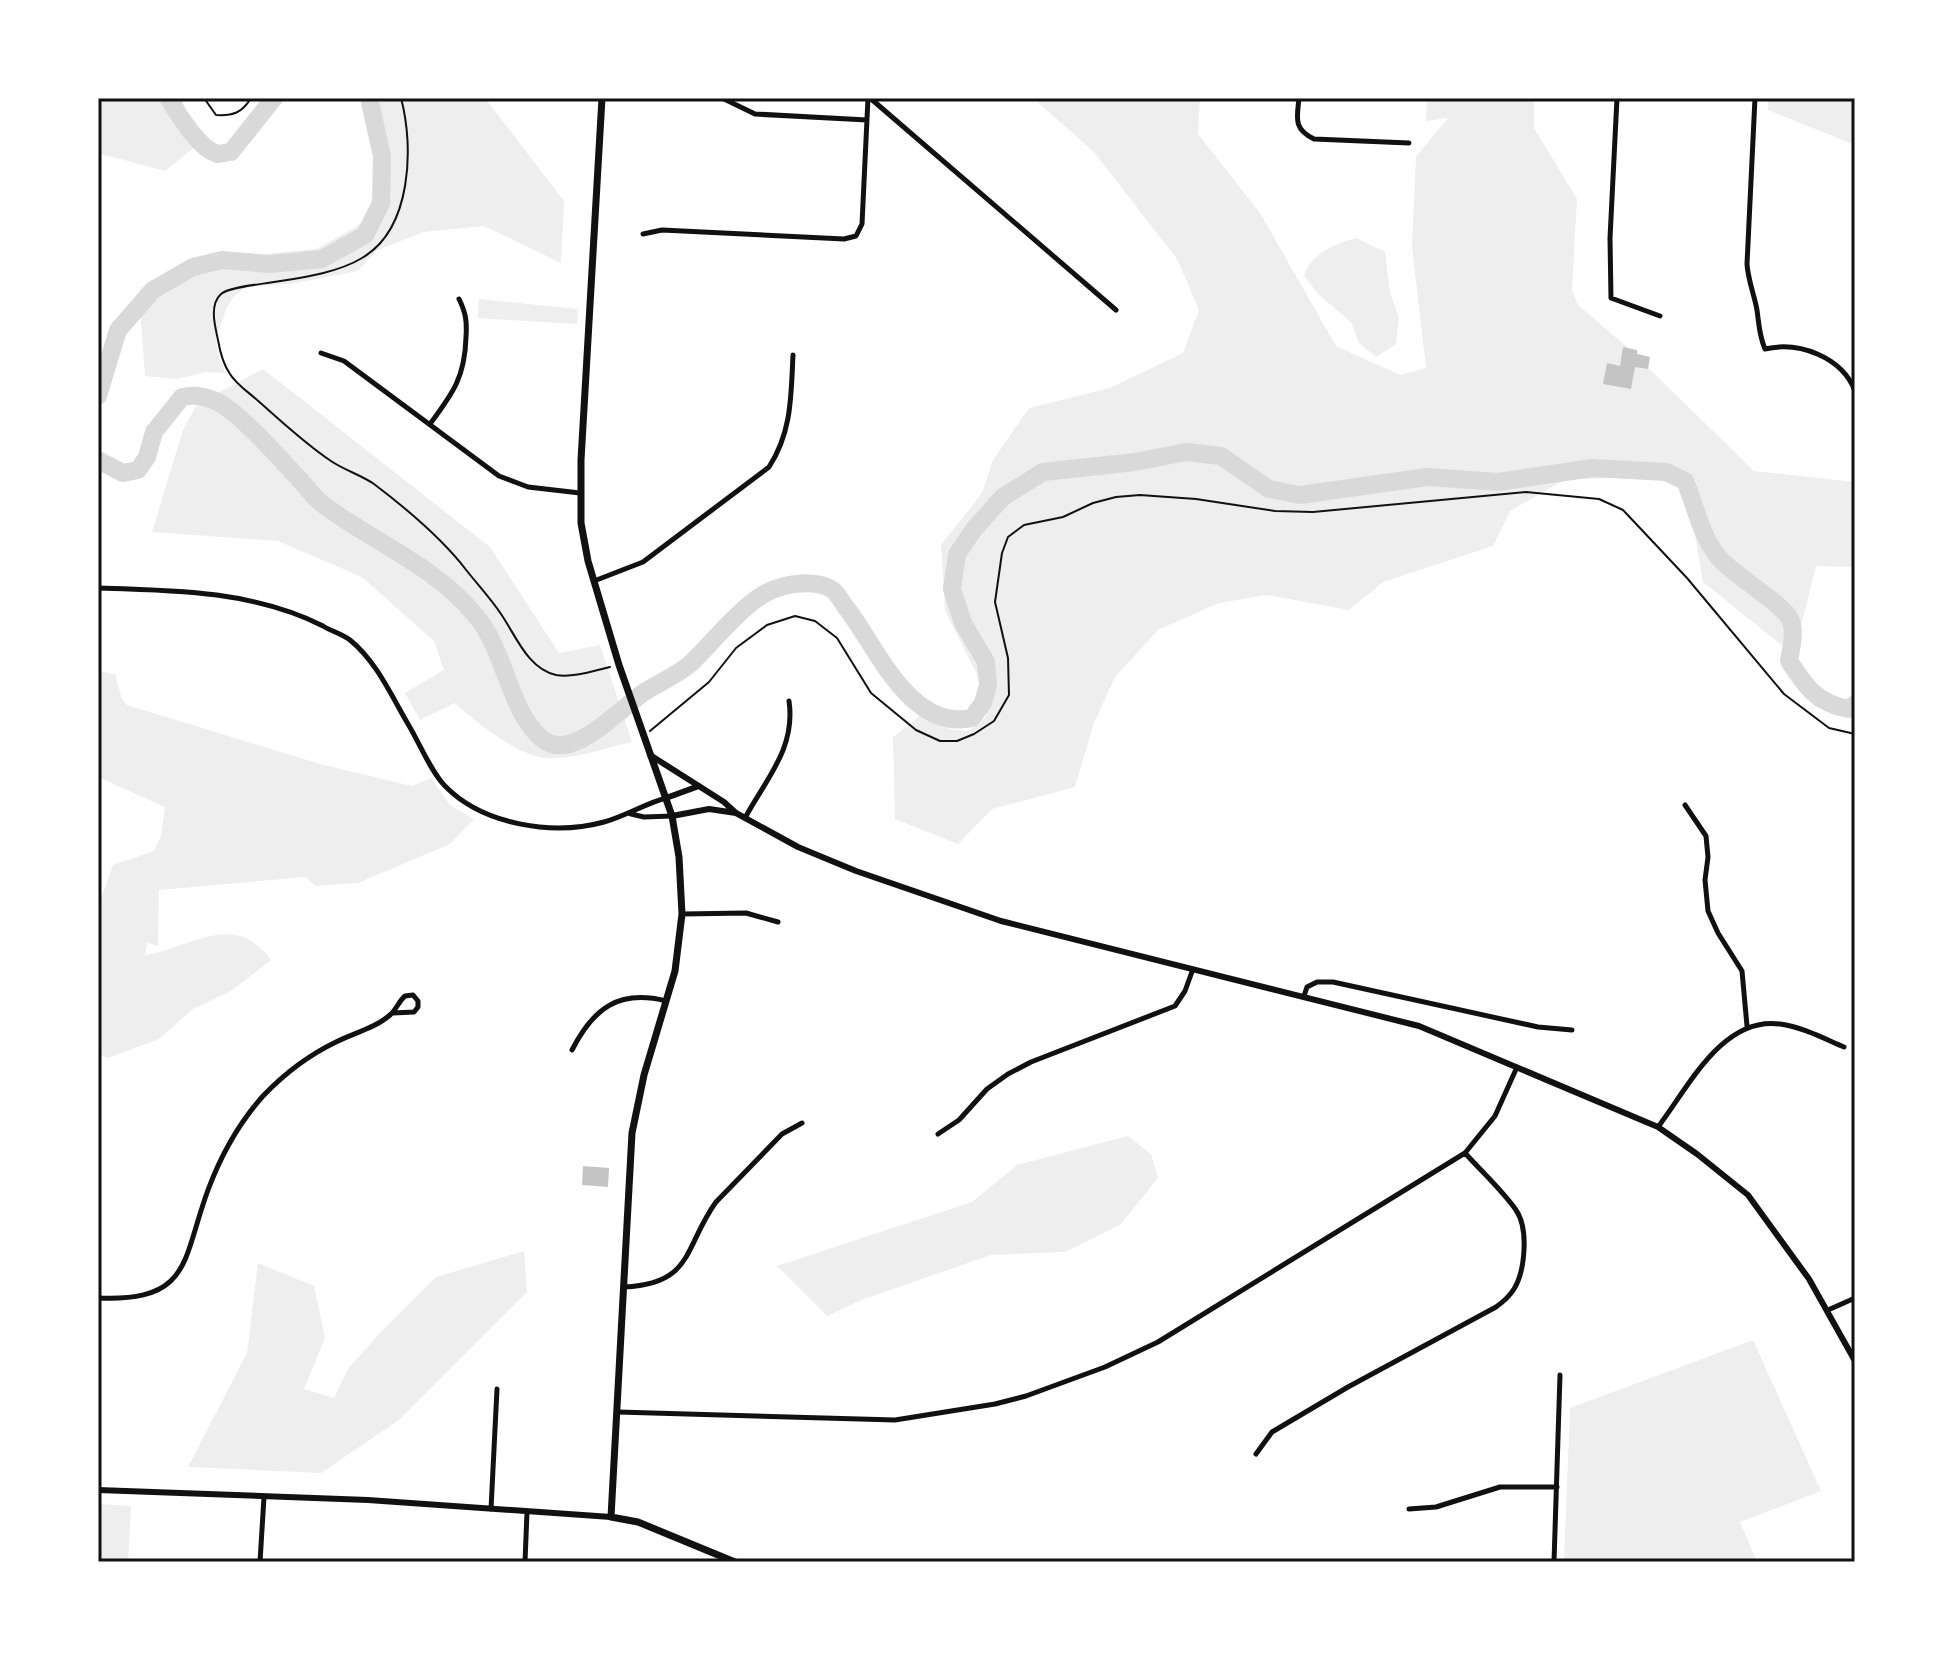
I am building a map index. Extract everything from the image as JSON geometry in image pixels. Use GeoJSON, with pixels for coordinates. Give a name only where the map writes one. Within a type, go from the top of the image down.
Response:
{"type":"FeatureCollection","features":[{"type":"Feature","properties":{"kind":"main road"},"geometry":{"type":"LineString","coordinates":[[602,98],[580,493],[581,523],[593,581],[619,665],[672,816],[679,857],[682,914],[679,950],[644,1075],[632,1133],[611,1517],[638,1522],[735,1562]]}},
{"type":"Feature","properties":{"kind":"street"},"geometry":{"type":"LineString","coordinates":[[722,98],[755,114],[867,120]]}},
{"type":"Feature","properties":{"kind":"street"},"geometry":{"type":"LineString","coordinates":[[643,234],[662,230],[844,239],[856,236],[862,224],[869,98]]}},
{"type":"Feature","properties":{"kind":"street"},"geometry":{"type":"LineString","coordinates":[[869,98],[1116,310]]}},
{"type":"Feature","properties":{"kind":"street"},"geometry":{"type":"LineString","coordinates":[[1299,98],[1298,125],[1301,132],[1314,139],[1409,143]]}},
{"type":"Feature","properties":{"kind":"street"},"geometry":{"type":"LineString","coordinates":[[1617,98],[1610,238],[1611,298],[1660,316]]}},
{"type":"Feature","properties":{"kind":"street"},"geometry":{"type":"LineString","coordinates":[[1755,98],[1747,264],[1748,280],[1757,307],[1758,333],[1765,349],[1781,345],[1799,348],[1842,368],[1855,391]]}},
{"type":"Feature","properties":{"kind":"street"},"geometry":{"type":"LineString","coordinates":[[430,424],[459,382],[465,363],[467,315],[459,299]]}},
{"type":"Feature","properties":{"kind":"street"},"geometry":{"type":"LineString","coordinates":[[321,353],[344,361],[499,476],[540,489],[580,493]]}},
{"type":"Feature","properties":{"kind":"street"},"geometry":{"type":"LineString","coordinates":[[593,581],[643,562],[769,467],[779,451],[790,414],[793,355]]}},
{"type":"Feature","properties":{"kind":"street"},"geometry":{"type":"LineString","coordinates":[[98,588],[181,590],[258,602],[303,616],[349,640],[376,668],[444,785],[473,808],[510,822],[553,827],[601,823],[699,786]]}},
{"type":"Feature","properties":{"kind":"street"},"geometry":{"type":"LineString","coordinates":[[745,818],[787,742],[791,727],[789,701]]}},
{"type":"Feature","properties":{"kind":"street"},"geometry":{"type":"LineString","coordinates":[[650,755],[724,802],[736,813],[826,859],[977,914],[1419,1026],[1658,1127],[1748,1195],[1809,1279],[1855,1361]]}},
{"type":"Feature","properties":{"kind":"street"},"geometry":{"type":"LineString","coordinates":[[1685,805],[1706,836],[1708,911],[1742,971],[1747,1026]]}},
{"type":"Feature","properties":{"kind":"street"},"geometry":{"type":"LineString","coordinates":[[630,814],[672,816],[709,809],[736,813]]}},
{"type":"Feature","properties":{"kind":"street"},"geometry":{"type":"LineString","coordinates":[[682,914],[746,913],[778,922]]}},
{"type":"Feature","properties":{"kind":"street"},"geometry":{"type":"LineString","coordinates":[[938,1134],[959,1120],[987,1089],[1008,1074],[1031,1062],[1175,1006],[1185,991],[1193,968]]}},
{"type":"Feature","properties":{"kind":"street"},"geometry":{"type":"LineString","coordinates":[[1304,996],[1307,987],[1317,982],[1333,982],[1538,1027],[1572,1030]]}},
{"type":"Feature","properties":{"kind":"street"},"geometry":{"type":"LineString","coordinates":[[98,1298],[141,1296],[154,1292],[174,1278],[188,1258],[206,1195],[220,1161],[251,1111],[266,1093],[302,1062],[393,1013],[414,1012],[418,1001],[413,995],[405,996],[393,1013]]}},
{"type":"Feature","properties":{"kind":"street"},"geometry":{"type":"LineString","coordinates":[[572,1050],[590,1020],[613,1003],[633,997],[667,1001]]}},
{"type":"Feature","properties":{"kind":"street"},"geometry":{"type":"LineString","coordinates":[[1658,1127],[1715,1051],[1727,1038],[1747,1026],[1780,1024],[1810,1032],[1844,1047]]}},
{"type":"Feature","properties":{"kind":"street"},"geometry":{"type":"LineString","coordinates":[[618,1412],[895,1420],[995,1404],[1105,1367],[1158,1342],[1465,1153],[1495,1116],[1517,1067]]}},
{"type":"Feature","properties":{"kind":"street"},"geometry":{"type":"LineString","coordinates":[[624,1287],[656,1282],[678,1268],[687,1259],[716,1202],[782,1134],[802,1123]]}},
{"type":"Feature","properties":{"kind":"street"},"geometry":{"type":"LineString","coordinates":[[1256,1454],[1272,1432],[1507,1299],[1520,1273],[1522,1224],[1517,1211],[1465,1153]]}},
{"type":"Feature","properties":{"kind":"street"},"geometry":{"type":"LineString","coordinates":[[1828,1310],[1855,1298]]}},
{"type":"Feature","properties":{"kind":"street"},"geometry":{"type":"LineString","coordinates":[[1554,1562],[1560,1375]]}},
{"type":"Feature","properties":{"kind":"street"},"geometry":{"type":"LineString","coordinates":[[491,1509],[497,1389]]}},
{"type":"Feature","properties":{"kind":"street"},"geometry":{"type":"LineString","coordinates":[[1409,1509],[1436,1507],[1500,1487],[1557,1487]]}},
{"type":"Feature","properties":{"kind":"street"},"geometry":{"type":"LineString","coordinates":[[98,1490],[368,1500],[611,1517]]}},
{"type":"Feature","properties":{"kind":"street"},"geometry":{"type":"LineString","coordinates":[[260,1562],[264,1497]]}},
{"type":"Feature","properties":{"kind":"street"},"geometry":{"type":"LineString","coordinates":[[525,1562],[527,1512]]}},
{"type":"Feature","properties":{"kind":"path"},"geometry":{"type":"LineString","coordinates":[[204,98],[216,115],[232,116],[244,109],[251,98]]}},
{"type":"Feature","properties":{"kind":"path"},"geometry":{"type":"LineString","coordinates":[[401,98],[407,120],[410,156],[405,186],[384,241],[362,258],[336,268],[226,291],[217,299],[213,312],[220,354],[230,376],[289,428],[332,462],[372,483],[431,533],[463,565],[500,612],[525,653],[542,670],[559,676],[577,675],[619,665]]}},
{"type":"Feature","properties":{"kind":"path"},"geometry":{"type":"LineString","coordinates":[[642,733],[709,682],[736,648],[767,625],[795,616],[815,621],[837,638],[871,693],[916,730],[940,741],[957,741],[974,734],[994,721],[1009,695],[1008,658],[995,602],[1002,553],[1008,537],[1024,525],[1063,517],[1093,503],[1140,495],[1196,499],[1275,511],[1313,512],[1526,492],[1588,497],[1623,510],[1687,578],[1784,694],[1829,728],[1855,734]]}},
{"type":"Feature","properties":{"kind":"shaded area"},"geometry":{"type":"Polygon","coordinates":[[[98,98],[182,98],[196,146],[165,171],[98,153],[98,98]]]}},
{"type":"Feature","properties":{"kind":"shaded area"},"geometry":{"type":"Polygon","coordinates":[[[363,98],[485,98],[564,201],[561,263],[484,226],[423,232],[376,251],[358,271],[296,283],[247,287],[235,295],[227,307],[216,339],[225,373],[207,372],[176,379],[145,376],[139,297],[168,282],[221,264],[274,253],[316,249],[356,227],[375,209],[380,185],[378,147],[363,98]]]}},
{"type":"Feature","properties":{"kind":"shaded area"},"geometry":{"type":"Polygon","coordinates":[[[1033,98],[1200,98],[1198,134],[1260,213],[1336,346],[1400,375],[1426,368],[1412,247],[1416,157],[1448,118],[1426,121],[1427,98],[1534,98],[1534,128],[1577,199],[1572,290],[1578,305],[1627,347],[1754,471],[1855,482],[1855,567],[1816,566],[1794,655],[1703,582],[1689,500],[1679,485],[1650,476],[1564,480],[1510,511],[1493,546],[1383,582],[1349,610],[1267,595],[1219,603],[1158,630],[1115,677],[1094,723],[1075,787],[992,809],[958,844],[895,819],[893,737],[926,711],[950,729],[969,731],[986,717],[989,699],[945,610],[941,545],[982,493],[993,460],[1029,408],[1110,388],[1183,353],[1199,310],[1177,259],[1094,152],[1033,98]]]}},
{"type":"Feature","properties":{"kind":"shaded area"},"geometry":{"type":"Polygon","coordinates":[[[1768,98],[1855,98],[1855,145],[1768,110],[1768,98]]]}},
{"type":"Feature","properties":{"kind":"shaded area"},"geometry":{"type":"Polygon","coordinates":[[[1356,238],[1385,252],[1390,293],[1399,318],[1396,344],[1376,357],[1359,343],[1351,322],[1319,295],[1304,276],[1318,255],[1356,238]]]}},
{"type":"Feature","properties":{"kind":"shaded area"},"geometry":{"type":"Polygon","coordinates":[[[479,299],[578,309],[577,324],[478,318],[479,299]]]}},
{"type":"Feature","properties":{"kind":"shaded area"},"geometry":{"type":"Polygon","coordinates":[[[263,369],[490,547],[559,653],[600,645],[632,742],[578,755],[545,758],[510,744],[455,703],[420,720],[405,693],[444,670],[434,641],[362,577],[278,541],[152,532],[183,430],[197,404],[263,369]]]}},
{"type":"Feature","properties":{"kind":"shaded area"},"geometry":{"type":"Polygon","coordinates":[[[98,671],[115,674],[122,699],[127,705],[320,764],[412,786],[431,778],[450,805],[474,819],[450,844],[358,883],[315,886],[306,877],[159,890],[158,946],[147,943],[145,955],[228,934],[243,937],[257,945],[271,960],[231,991],[193,1009],[159,1039],[108,1058],[98,1054],[98,907],[113,865],[154,851],[161,836],[165,807],[98,777],[98,671]]]}},
{"type":"Feature","properties":{"kind":"shaded area"},"geometry":{"type":"Polygon","coordinates":[[[1128,1136],[1151,1154],[1158,1178],[1121,1224],[1065,1252],[991,1255],[864,1299],[827,1316],[777,1266],[972,1202],[1017,1165],[1128,1136]]]}},
{"type":"Feature","properties":{"kind":"shaded area"},"geometry":{"type":"Polygon","coordinates":[[[524,1251],[527,1292],[399,1420],[321,1473],[188,1467],[247,1353],[258,1263],[314,1286],[325,1338],[304,1389],[334,1398],[348,1369],[436,1277],[524,1251]]]}},
{"type":"Feature","properties":{"kind":"shaded area"},"geometry":{"type":"Polygon","coordinates":[[[1753,1340],[1821,1491],[1740,1522],[1756,1559],[1747,1562],[1564,1562],[1570,1408],[1753,1340]]]}},
{"type":"Feature","properties":{"kind":"shaded area"},"geometry":{"type":"Polygon","coordinates":[[[98,1504],[131,1506],[128,1562],[98,1562],[98,1504]]]}},
{"type":"Feature","properties":{"kind":"building"},"geometry":{"type":"Polygon","coordinates":[[[1623,347],[1650,357],[1648,369],[1635,367],[1631,389],[1603,384],[1607,363],[1620,366],[1623,347]]]}},
{"type":"Feature","properties":{"kind":"building"},"geometry":{"type":"Polygon","coordinates":[[[583,1166],[609,1168],[608,1187],[582,1185],[583,1166]]]}},
{"type":"Feature","properties":{"kind":"waterway"},"geometry":{"type":"LineString","coordinates":[[168,98],[196,138],[218,154],[231,152],[274,98]]}},
{"type":"Feature","properties":{"kind":"waterway"},"geometry":{"type":"LineString","coordinates":[[98,396],[118,330],[153,290],[193,267],[222,260],[270,264],[322,259],[365,235],[381,203],[382,156],[369,98]]}},
{"type":"Feature","properties":{"kind":"waterway"},"geometry":{"type":"LineString","coordinates":[[98,460],[123,473],[138,470],[147,457],[154,432],[182,397],[200,396],[224,406],[260,437],[321,503],[424,569],[460,599],[486,630],[521,712],[541,738],[553,744],[566,745],[594,732],[643,693],[690,664],[757,599],[769,591],[801,584],[822,585],[834,591],[884,665],[914,700],[931,712],[950,719],[972,718],[983,703],[988,685],[986,662],[963,623],[952,589],[957,554],[975,528],[1003,497],[1043,472],[1135,462],[1186,452],[1221,456],[1269,489],[1300,495],[1427,477],[1498,482],[1592,468],[1666,472],[1685,481],[1703,532],[1720,559],[1790,619],[1793,635],[1789,661],[1807,686],[1828,703],[1848,709],[1855,704]]}}]}
